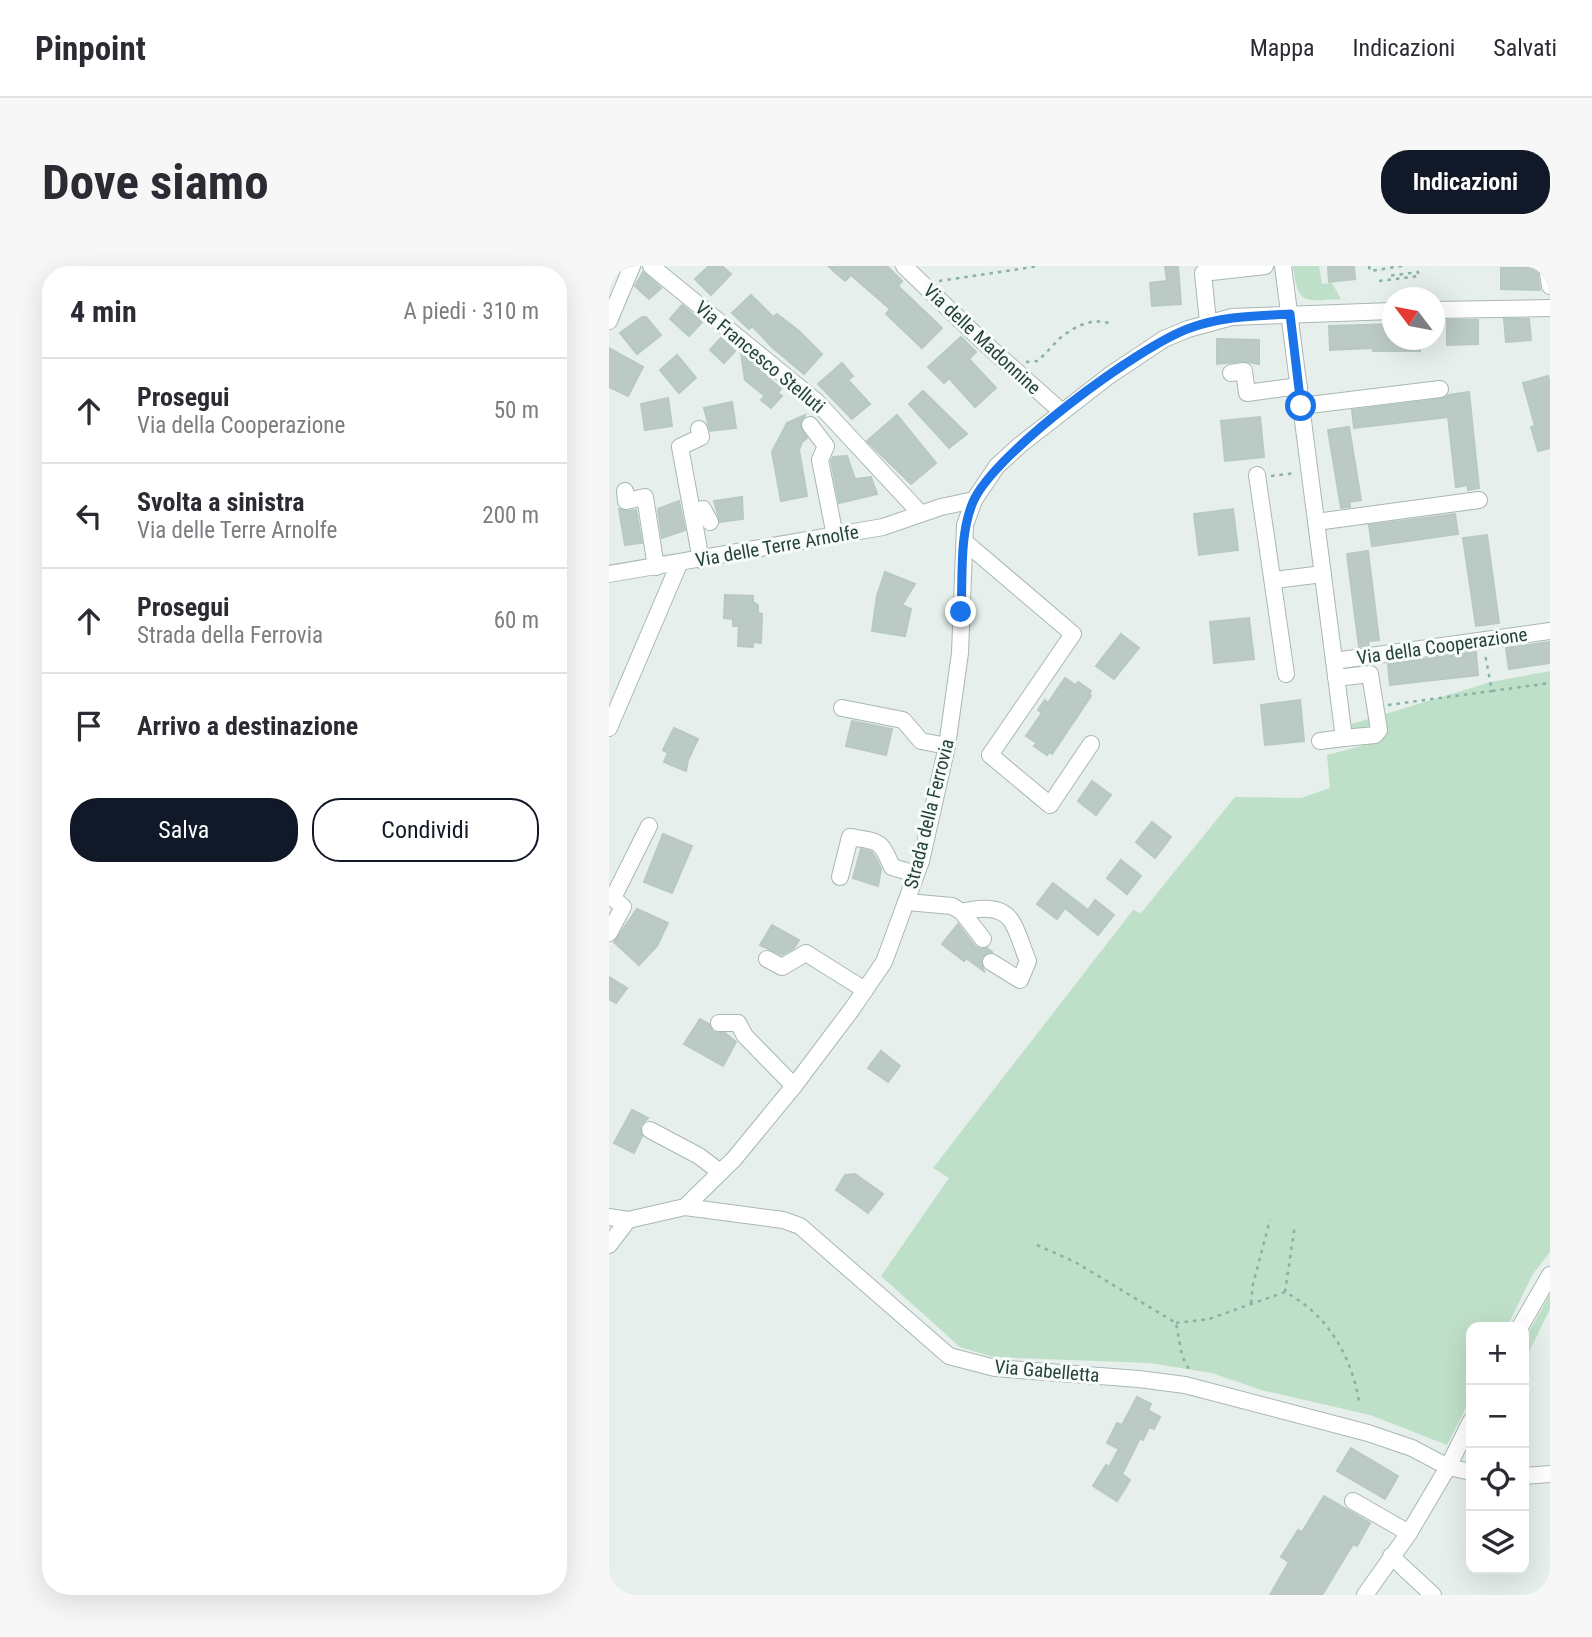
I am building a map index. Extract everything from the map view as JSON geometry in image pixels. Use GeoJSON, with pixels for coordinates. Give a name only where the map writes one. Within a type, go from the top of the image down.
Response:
{"type":"FeatureCollection","features":[{"type":"Feature","properties":{"kind":"street"},"geometry":{"type":"LineString","coordinates":[[609,321],[632,266]]}},
{"type":"Feature","properties":{"kind":"street","name":"Via Francesco Stelluti"},"geometry":{"type":"LineString","coordinates":[[651,266],[817,402],[921,514]]}},
{"type":"Feature","properties":{"kind":"street","name":"Via delle Madonnine"},"geometry":{"type":"LineString","coordinates":[[904,266],[1062,412]]}},
{"type":"Feature","properties":{"kind":"street"},"geometry":{"type":"LineString","coordinates":[[1208,322],[1203,273],[1265,266]]}},
{"type":"Feature","properties":{"kind":"street","name":"Via della Cooperazione"},"geometry":{"type":"LineString","coordinates":[[1283,266],[1290,314],[1301,406],[1310,472],[1316,522],[1323,574],[1336,678],[1344,738],[1375,735],[1379,730],[1370,674],[1336,678]]}},
{"type":"Feature","properties":{"kind":"street"},"geometry":{"type":"LineString","coordinates":[[1547,266],[1550,286]]}},
{"type":"Feature","properties":{"kind":"street"},"geometry":{"type":"LineString","coordinates":[[1445,310],[1550,308]]}},
{"type":"Feature","properties":{"kind":"street"},"geometry":{"type":"LineString","coordinates":[[974,500],[997,466],[1020,445],[1110,375],[1164,339],[1208,322],[1232,317],[1382,311]]}},
{"type":"Feature","properties":{"kind":"street"},"geometry":{"type":"LineString","coordinates":[[1231,373],[1244,371],[1247,393],[1299,386]]}},
{"type":"Feature","properties":{"kind":"street"},"geometry":{"type":"LineString","coordinates":[[1301,406],[1440,389]]}},
{"type":"Feature","properties":{"kind":"street"},"geometry":{"type":"LineString","coordinates":[[810,425],[826,446],[820,460],[835,536]]}},
{"type":"Feature","properties":{"kind":"street"},"geometry":{"type":"LineString","coordinates":[[699,429],[701,437],[680,447],[701,560]]}},
{"type":"Feature","properties":{"kind":"street"},"geometry":{"type":"LineString","coordinates":[[1257,476],[1286,674]]}},
{"type":"Feature","properties":{"kind":"street"},"geometry":{"type":"LineString","coordinates":[[625,491],[626,501],[645,497],[656,567]]}},
{"type":"Feature","properties":{"kind":"street","name":"Via delle Terre Arnolfe"},"geometry":{"type":"LineString","coordinates":[[609,574],[680,564],[883,527],[941,507],[974,500]]}},
{"type":"Feature","properties":{"kind":"street","name":"Strada della Ferrovia"},"geometry":{"type":"LineString","coordinates":[[685,1207],[734,1159],[794,1086],[884,962],[916,874],[954,712],[960,653],[965,534],[974,500]]}},
{"type":"Feature","properties":{"kind":"street"},"geometry":{"type":"LineString","coordinates":[[1316,522],[1479,500]]}},
{"type":"Feature","properties":{"kind":"street"},"geometry":{"type":"LineString","coordinates":[[941,507],[965,534],[1073,634],[990,755],[1050,805],[1091,744]]}},
{"type":"Feature","properties":{"kind":"street"},"geometry":{"type":"LineString","coordinates":[[692,511],[703,509],[711,523]]}},
{"type":"Feature","properties":{"kind":"street"},"geometry":{"type":"LineString","coordinates":[[611,719],[680,564]]}},
{"type":"Feature","properties":{"kind":"street"},"geometry":{"type":"LineString","coordinates":[[1273,580],[1323,574]]}},
{"type":"Feature","properties":{"kind":"street","name":"Via della Cooperazione"},"geometry":{"type":"LineString","coordinates":[[1334,661],[1550,631]]}},
{"type":"Feature","properties":{"kind":"street"},"geometry":{"type":"LineString","coordinates":[[842,708],[902,720],[921,741],[947,746]]}},
{"type":"Feature","properties":{"kind":"street"},"geometry":{"type":"LineString","coordinates":[[1320,741],[1344,738]]}},
{"type":"Feature","properties":{"kind":"street"},"geometry":{"type":"LineString","coordinates":[[609,933],[623,907],[611,898],[649,826]]}},
{"type":"Feature","properties":{"kind":"street"},"geometry":{"type":"LineString","coordinates":[[840,877],[850,837],[876,841],[884,846],[892,867],[916,874]]}},
{"type":"Feature","properties":{"kind":"street"},"geometry":{"type":"LineString","coordinates":[[907,902],[952,906],[962,912],[983,939]]}},
{"type":"Feature","properties":{"kind":"street"},"geometry":{"type":"LineString","coordinates":[[962,912],[978,907],[997,911],[1010,918],[1028,961],[1020,980],[991,962]]}},
{"type":"Feature","properties":{"kind":"street"},"geometry":{"type":"LineString","coordinates":[[800,937],[806,953],[865,990]]}},
{"type":"Feature","properties":{"kind":"street"},"geometry":{"type":"LineString","coordinates":[[767,959],[782,967],[806,953]]}},
{"type":"Feature","properties":{"kind":"street"},"geometry":{"type":"LineString","coordinates":[[719,1023],[738,1023],[745,1036],[794,1086]]}},
{"type":"Feature","properties":{"kind":"street"},"geometry":{"type":"LineString","coordinates":[[650,1130],[699,1156],[720,1172]]}},
{"type":"Feature","properties":{"kind":"street"},"geometry":{"type":"LineString","coordinates":[[609,1217],[628,1220],[685,1207]]}},
{"type":"Feature","properties":{"kind":"street","name":"Via Gabelletta"},"geometry":{"type":"LineString","coordinates":[[685,1207],[783,1220],[800,1226],[949,1356],[995,1368],[1139,1379],[1200,1389],[1368,1433],[1412,1448],[1448,1467],[1466,1471]]}},
{"type":"Feature","properties":{"kind":"street"},"geometry":{"type":"LineString","coordinates":[[609,1245],[628,1220]]}},
{"type":"Feature","properties":{"kind":"street"},"geometry":{"type":"LineString","coordinates":[[1523,1322],[1550,1275]]}},
{"type":"Feature","properties":{"kind":"street"},"geometry":{"type":"LineString","coordinates":[[1365,1595],[1409,1533],[1466,1431]]}},
{"type":"Feature","properties":{"kind":"street"},"geometry":{"type":"LineString","coordinates":[[1529,1476],[1550,1474]]}},
{"type":"Feature","properties":{"kind":"street"},"geometry":{"type":"LineString","coordinates":[[1353,1500],[1409,1533]]}},
{"type":"Feature","properties":{"kind":"street"},"geometry":{"type":"LineString","coordinates":[[1391,1556],[1433,1595]]}},
{"type":"Feature","properties":{"kind":"path"},"geometry":{"type":"LineString","coordinates":[[922,284],[1039,266]]}},
{"type":"Feature","properties":{"kind":"path"},"geometry":{"type":"LineString","coordinates":[[1369,266],[1370,271],[1402,266]]}},
{"type":"Feature","properties":{"kind":"path"},"geometry":{"type":"LineString","coordinates":[[1387,268],[1388,278]]}},
{"type":"Feature","properties":{"kind":"path"},"geometry":{"type":"LineString","coordinates":[[1379,281],[1388,278],[1418,272],[1419,276],[1388,278]]}},
{"type":"Feature","properties":{"kind":"path"},"geometry":{"type":"LineString","coordinates":[[1015,371],[1027,361],[1038,361],[1062,336],[1078,326],[1094,321],[1111,323]]}},
{"type":"Feature","properties":{"kind":"path"},"geometry":{"type":"LineString","coordinates":[[1257,476],[1310,472]]}},
{"type":"Feature","properties":{"kind":"path"},"geometry":{"type":"LineString","coordinates":[[1482,640],[1492,691]]}},
{"type":"Feature","properties":{"kind":"path"},"geometry":{"type":"LineString","coordinates":[[1375,707],[1550,683]]}},
{"type":"Feature","properties":{"kind":"path"},"geometry":{"type":"LineString","coordinates":[[1251,1303],[1253,1284],[1270,1220]]}},
{"type":"Feature","properties":{"kind":"path"},"geometry":{"type":"LineString","coordinates":[[1285,1292],[1295,1225]]}},
{"type":"Feature","properties":{"kind":"path"},"geometry":{"type":"LineString","coordinates":[[1037,1245],[1075,1262],[1176,1323],[1209,1319],[1285,1292],[1305,1302],[1324,1321],[1355,1376],[1359,1401]]}},
{"type":"Feature","properties":{"kind":"path"},"geometry":{"type":"LineString","coordinates":[[1176,1323],[1182,1356],[1200,1389]]}},
{"type":"Feature","properties":{"kind":"green space"},"geometry":{"type":"Polygon","coordinates":[[[1293,266],[1319,266],[1322,284],[1332,283],[1341,299],[1305,298],[1297,288],[1293,266]]]}},
{"type":"Feature","properties":{"kind":"green space"},"geometry":{"type":"Polygon","coordinates":[[[1550,671],[1550,1252],[1533,1274],[1509,1322],[1466,1322],[1466,1408],[1447,1445],[1370,1415],[1261,1390],[1212,1373],[1149,1363],[993,1357],[960,1347],[881,1276],[949,1178],[933,1168],[1133,910],[1141,913],[1235,797],[1301,798],[1330,788],[1327,755],[1380,741],[1342,727],[1491,682],[1550,671]]]}},
{"type":"Feature","properties":{"kind":"green space"},"geometry":{"type":"Polygon","coordinates":[[[1550,1294],[1550,1309],[1529,1352],[1529,1332],[1550,1294]]]}},
{"type":"Feature","properties":{"kind":"building"},"geometry":{"type":"Polygon","coordinates":[[[709,266],[722,266],[731,274],[711,295],[695,279],[709,266]]]}},
{"type":"Feature","properties":{"kind":"building"},"geometry":{"type":"Polygon","coordinates":[[[828,266],[887,266],[902,281],[898,286],[942,328],[922,348],[886,314],[890,309],[851,275],[845,281],[828,266]]]}},
{"type":"Feature","properties":{"kind":"building"},"geometry":{"type":"Polygon","coordinates":[[[1165,266],[1178,266],[1181,304],[1152,306],[1150,283],[1167,281],[1165,266]]]}},
{"type":"Feature","properties":{"kind":"building"},"geometry":{"type":"Polygon","coordinates":[[[1328,266],[1354,266],[1355,279],[1329,282],[1328,266]]]}},
{"type":"Feature","properties":{"kind":"building"},"geometry":{"type":"Polygon","coordinates":[[[1501,268],[1537,268],[1540,290],[1501,289],[1501,268]]]}},
{"type":"Feature","properties":{"kind":"building"},"geometry":{"type":"Polygon","coordinates":[[[643,272],[661,288],[649,299],[635,286],[643,272]]]}},
{"type":"Feature","properties":{"kind":"building"},"geometry":{"type":"Polygon","coordinates":[[[751,295],[773,317],[777,314],[799,331],[822,354],[804,374],[752,326],[749,329],[732,313],[751,295]]]}},
{"type":"Feature","properties":{"kind":"building"},"geometry":{"type":"Polygon","coordinates":[[[682,305],[702,322],[689,336],[670,319],[682,305]]]}},
{"type":"Feature","properties":{"kind":"building"},"geometry":{"type":"Polygon","coordinates":[[[646,317],[661,335],[637,354],[620,333],[646,317]]]}},
{"type":"Feature","properties":{"kind":"building"},"geometry":{"type":"Polygon","coordinates":[[[1504,319],[1529,319],[1531,340],[1506,342],[1504,319]]]}},
{"type":"Feature","properties":{"kind":"building"},"geometry":{"type":"Polygon","coordinates":[[[1447,320],[1478,320],[1478,344],[1447,345],[1447,320]]]}},
{"type":"Feature","properties":{"kind":"building"},"geometry":{"type":"Polygon","coordinates":[[[1382,324],[1382,350],[1420,351],[1373,351],[1373,348],[1330,350],[1329,326],[1382,324]]]}},
{"type":"Feature","properties":{"kind":"building"},"geometry":{"type":"Polygon","coordinates":[[[961,337],[976,352],[969,359],[996,388],[975,407],[949,378],[944,383],[928,367],[961,337]]]}},
{"type":"Feature","properties":{"kind":"building"},"geometry":{"type":"Polygon","coordinates":[[[721,338],[735,351],[724,363],[710,350],[721,338]]]}},
{"type":"Feature","properties":{"kind":"building"},"geometry":{"type":"Polygon","coordinates":[[[1217,339],[1259,340],[1259,364],[1243,361],[1217,364],[1217,339]]]}},
{"type":"Feature","properties":{"kind":"building"},"geometry":{"type":"Polygon","coordinates":[[[609,348],[643,367],[628,396],[609,387],[609,348]]]}},
{"type":"Feature","properties":{"kind":"building"},"geometry":{"type":"Polygon","coordinates":[[[741,353],[781,389],[778,393],[782,396],[771,408],[761,400],[765,396],[745,380],[741,353]]]}},
{"type":"Feature","properties":{"kind":"building"},"geometry":{"type":"Polygon","coordinates":[[[677,355],[696,378],[679,393],[660,370],[677,355]]]}},
{"type":"Feature","properties":{"kind":"building"},"geometry":{"type":"Polygon","coordinates":[[[842,363],[853,376],[848,380],[870,404],[852,419],[818,384],[842,363]]]}},
{"type":"Feature","properties":{"kind":"building"},"geometry":{"type":"Polygon","coordinates":[[[1548,376],[1550,448],[1538,451],[1531,427],[1535,426],[1523,383],[1548,376]]]}},
{"type":"Feature","properties":{"kind":"building"},"geometry":{"type":"Polygon","coordinates":[[[923,391],[967,434],[949,448],[909,404],[923,391]]]}},
{"type":"Feature","properties":{"kind":"building"},"geometry":{"type":"Polygon","coordinates":[[[1469,392],[1479,488],[1468,490],[1468,485],[1456,487],[1448,417],[1354,428],[1352,410],[1441,399],[1469,392]]]}},
{"type":"Feature","properties":{"kind":"building"},"geometry":{"type":"Polygon","coordinates":[[[668,398],[672,426],[645,430],[641,404],[668,398]]]}},
{"type":"Feature","properties":{"kind":"building"},"geometry":{"type":"Polygon","coordinates":[[[732,402],[736,428],[710,431],[704,408],[732,402]]]}},
{"type":"Feature","properties":{"kind":"building"},"geometry":{"type":"Polygon","coordinates":[[[805,415],[800,426],[807,438],[799,450],[807,496],[781,501],[772,452],[787,423],[805,415]]]}},
{"type":"Feature","properties":{"kind":"building"},"geometry":{"type":"Polygon","coordinates":[[[897,415],[936,463],[911,484],[867,441],[897,415]]]}},
{"type":"Feature","properties":{"kind":"building"},"geometry":{"type":"Polygon","coordinates":[[[1260,417],[1264,457],[1225,461],[1221,421],[1260,417]]]}},
{"type":"Feature","properties":{"kind":"building"},"geometry":{"type":"Polygon","coordinates":[[[1349,427],[1361,500],[1349,502],[1350,507],[1341,508],[1328,430],[1349,427]]]}},
{"type":"Feature","properties":{"kind":"building"},"geometry":{"type":"Polygon","coordinates":[[[847,456],[855,479],[871,477],[877,494],[839,503],[831,461],[833,457],[847,456]]]}},
{"type":"Feature","properties":{"kind":"building"},"geometry":{"type":"Polygon","coordinates":[[[742,497],[743,519],[720,522],[714,501],[742,497]]]}},
{"type":"Feature","properties":{"kind":"building"},"geometry":{"type":"Polygon","coordinates":[[[679,501],[685,530],[662,538],[658,509],[679,501]]]}},
{"type":"Feature","properties":{"kind":"building"},"geometry":{"type":"Polygon","coordinates":[[[619,509],[636,510],[642,543],[625,545],[619,509]]]}},
{"type":"Feature","properties":{"kind":"building"},"geometry":{"type":"Polygon","coordinates":[[[1233,509],[1238,550],[1199,555],[1194,514],[1233,509]]]}},
{"type":"Feature","properties":{"kind":"building"},"geometry":{"type":"Polygon","coordinates":[[[1455,514],[1458,534],[1372,546],[1369,525],[1455,514]]]}},
{"type":"Feature","properties":{"kind":"building"},"geometry":{"type":"Polygon","coordinates":[[[1487,535],[1499,623],[1476,626],[1463,538],[1487,535]]]}},
{"type":"Feature","properties":{"kind":"building"},"geometry":{"type":"Polygon","coordinates":[[[1368,551],[1379,640],[1368,641],[1369,646],[1359,647],[1347,554],[1368,551]]]}},
{"type":"Feature","properties":{"kind":"building"},"geometry":{"type":"Polygon","coordinates":[[[885,572],[915,584],[902,605],[911,609],[905,636],[872,631],[877,596],[885,572]]]}},
{"type":"Feature","properties":{"kind":"building"},"geometry":{"type":"Polygon","coordinates":[[[725,595],[753,596],[753,602],[758,605],[758,613],[762,614],[761,643],[753,642],[753,647],[738,646],[739,626],[733,626],[733,619],[724,618],[725,595]]]}},
{"type":"Feature","properties":{"kind":"building"},"geometry":{"type":"Polygon","coordinates":[[[1249,618],[1254,659],[1214,663],[1210,622],[1249,618]]]}},
{"type":"Feature","properties":{"kind":"building"},"geometry":{"type":"Polygon","coordinates":[[[1121,634],[1139,648],[1114,679],[1096,666],[1121,634]]]}},
{"type":"Feature","properties":{"kind":"building"},"geometry":{"type":"Polygon","coordinates":[[[1550,642],[1550,663],[1509,669],[1506,648],[1550,642]]]}},
{"type":"Feature","properties":{"kind":"building"},"geometry":{"type":"Polygon","coordinates":[[[1476,652],[1478,675],[1390,685],[1388,664],[1476,652]]]}},
{"type":"Feature","properties":{"kind":"building"},"geometry":{"type":"Polygon","coordinates":[[[1065,678],[1076,685],[1078,682],[1091,691],[1091,696],[1052,754],[1049,752],[1047,755],[1034,746],[1037,743],[1026,736],[1042,713],[1038,710],[1045,700],[1048,703],[1065,678]]]}},
{"type":"Feature","properties":{"kind":"building"},"geometry":{"type":"Polygon","coordinates":[[[1300,700],[1304,741],[1265,745],[1261,705],[1300,700]]]}},
{"type":"Feature","properties":{"kind":"building"},"geometry":{"type":"Polygon","coordinates":[[[852,721],[892,729],[886,755],[846,746],[852,721]]]}},
{"type":"Feature","properties":{"kind":"building"},"geometry":{"type":"Polygon","coordinates":[[[674,728],[698,739],[686,771],[664,762],[668,753],[663,750],[674,728]]]}},
{"type":"Feature","properties":{"kind":"building"},"geometry":{"type":"Polygon","coordinates":[[[1092,781],[1111,795],[1096,815],[1078,801],[1092,781]]]}},
{"type":"Feature","properties":{"kind":"building"},"geometry":{"type":"Polygon","coordinates":[[[1152,822],[1171,837],[1155,858],[1136,842],[1152,822]]]}},
{"type":"Feature","properties":{"kind":"building"},"geometry":{"type":"Polygon","coordinates":[[[663,834],[692,846],[672,893],[644,882],[663,834]]]}},
{"type":"Feature","properties":{"kind":"building"},"geometry":{"type":"Polygon","coordinates":[[[861,849],[872,852],[878,862],[881,869],[878,886],[853,878],[861,849]]]}},
{"type":"Feature","properties":{"kind":"building"},"geometry":{"type":"Polygon","coordinates":[[[1121,860],[1141,876],[1127,894],[1107,878],[1121,860]]]}},
{"type":"Feature","properties":{"kind":"building"},"geometry":{"type":"Polygon","coordinates":[[[1053,883],[1088,910],[1095,900],[1114,915],[1098,935],[1065,908],[1057,919],[1037,904],[1053,883]]]}},
{"type":"Feature","properties":{"kind":"building"},"geometry":{"type":"Polygon","coordinates":[[[637,909],[668,923],[657,946],[639,965],[614,942],[637,909]]]}},
{"type":"Feature","properties":{"kind":"building"},"geometry":{"type":"Polygon","coordinates":[[[958,924],[975,946],[980,949],[987,948],[992,952],[982,957],[984,971],[966,958],[964,961],[942,944],[958,924]]]}},
{"type":"Feature","properties":{"kind":"building"},"geometry":{"type":"Polygon","coordinates":[[[772,925],[799,940],[794,948],[782,955],[760,945],[772,925]]]}},
{"type":"Feature","properties":{"kind":"building"},"geometry":{"type":"Polygon","coordinates":[[[609,977],[627,988],[616,1003],[609,999],[609,977]]]}},
{"type":"Feature","properties":{"kind":"building"},"geometry":{"type":"Polygon","coordinates":[[[700,1019],[709,1024],[713,1032],[725,1033],[736,1042],[723,1066],[684,1044],[700,1019]]]}},
{"type":"Feature","properties":{"kind":"building"},"geometry":{"type":"Polygon","coordinates":[[[881,1051],[900,1066],[888,1082],[868,1068],[881,1051]]]}},
{"type":"Feature","properties":{"kind":"building"},"geometry":{"type":"Polygon","coordinates":[[[632,1110],[648,1118],[640,1126],[642,1136],[634,1153],[614,1143],[632,1110]]]}},
{"type":"Feature","properties":{"kind":"building"},"geometry":{"type":"Polygon","coordinates":[[[855,1174],[883,1194],[868,1213],[836,1190],[845,1175],[855,1174]]]}},
{"type":"Feature","properties":{"kind":"building"},"geometry":{"type":"Polygon","coordinates":[[[1137,1397],[1151,1404],[1148,1410],[1160,1417],[1154,1429],[1149,1427],[1143,1440],[1140,1438],[1122,1474],[1130,1480],[1117,1501],[1093,1486],[1106,1465],[1109,1467],[1119,1449],[1107,1443],[1117,1423],[1122,1425],[1137,1397]]]}},
{"type":"Feature","properties":{"kind":"building"},"geometry":{"type":"Polygon","coordinates":[[[1351,1448],[1398,1476],[1385,1499],[1337,1471],[1351,1448]]]}},
{"type":"Feature","properties":{"kind":"building"},"geometry":{"type":"Polygon","coordinates":[[[1324,1496],[1370,1523],[1357,1546],[1353,1544],[1322,1595],[1270,1595],[1289,1562],[1281,1557],[1298,1530],[1302,1532],[1324,1496]]]}},
{"type":"Feature","properties":{"kind":"route"},"geometry":{"type":"LineString","coordinates":[[961,612],[965,525],[974,500],[997,466],[1110,375],[1164,339],[1208,322],[1232,317],[1290,314],[1301,406]]}}]}
